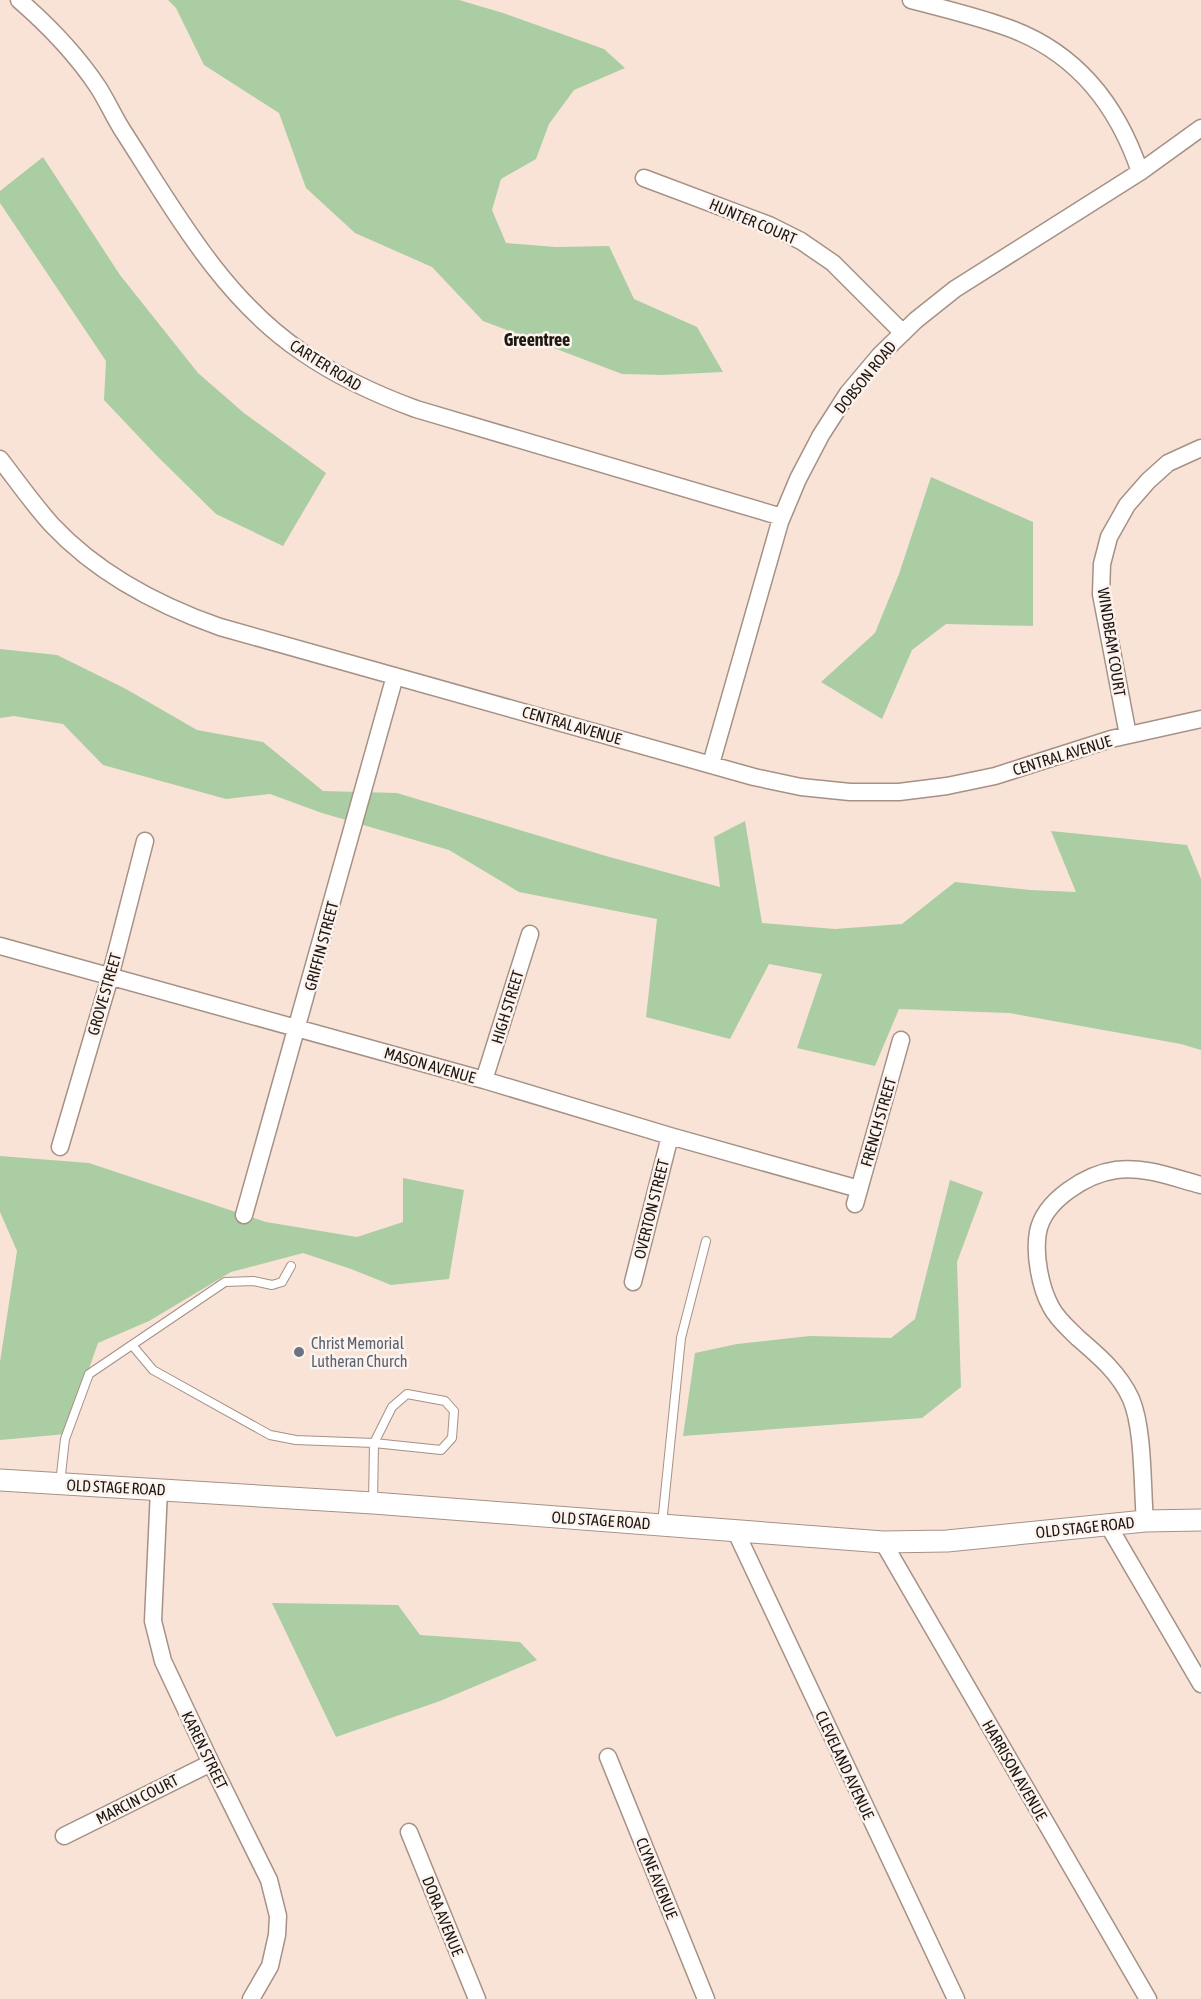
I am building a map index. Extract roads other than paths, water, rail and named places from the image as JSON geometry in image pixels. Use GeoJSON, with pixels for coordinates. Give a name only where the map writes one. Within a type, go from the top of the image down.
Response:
{"type":"FeatureCollection","features":[{"type":"Feature","properties":{"kind":"street","name":"CARTER ROAD"},"geometry":{"type":"LineString","coordinates":[[19,0],[49,27],[75,56],[209,261],[236,295],[300,352],[337,375],[375,394],[416,409],[782,517]]}},
{"type":"Feature","properties":{"kind":"street"},"geometry":{"type":"LineString","coordinates":[[911,0],[1001,25],[1032,38],[1069,62],[1085,77],[1113,111],[1124,130],[1140,171]]}},
{"type":"Feature","properties":{"kind":"street","name":"DOBSON ROAD"},"geometry":{"type":"LineString","coordinates":[[711,764],[782,517],[798,479],[821,435],[849,393],[880,355],[916,320],[955,289],[1140,171],[1201,128]]}},
{"type":"Feature","properties":{"kind":"street","name":"HUNTER COURT"},"geometry":{"type":"LineString","coordinates":[[644,178],[769,225],[801,241],[833,262],[903,333]]}},
{"type":"Feature","properties":{"kind":"street","name":"WINDBEAM COURT"},"geometry":{"type":"LineString","coordinates":[[1128,735],[1101,594],[1104,555],[1109,537],[1127,505],[1141,489],[1168,463],[1201,448]]}},
{"type":"Feature","properties":{"kind":"street","name":"CENTRAL AVENUE"},"geometry":{"type":"LineString","coordinates":[[0,459],[53,526],[82,553],[114,577],[147,597],[183,614],[220,627],[754,777],[801,787],[850,792],[899,792],[947,786],[995,776],[1111,739],[1201,719]]}},
{"type":"Feature","properties":{"kind":"street","name":"GRIFFIN STREET"},"geometry":{"type":"LineString","coordinates":[[244,1215],[395,676]]}},
{"type":"Feature","properties":{"kind":"street","name":"GROVE STREET"},"geometry":{"type":"LineString","coordinates":[[60,1147],[110,976],[146,841]]}},
{"type":"Feature","properties":{"kind":"street","name":"HIGH STREET"},"geometry":{"type":"LineString","coordinates":[[484,1080],[530,934]]}},
{"type":"Feature","properties":{"kind":"street","name":"MASON AVENUE"},"geometry":{"type":"LineString","coordinates":[[0,945],[484,1080],[670,1136],[857,1197]]}},
{"type":"Feature","properties":{"kind":"street","name":"FRENCH STREET"},"geometry":{"type":"LineString","coordinates":[[857,1197],[901,1040]]}},
{"type":"Feature","properties":{"kind":"street","name":"OVERTON STREET"},"geometry":{"type":"LineString","coordinates":[[633,1282],[670,1136]]}},
{"type":"Feature","properties":{"kind":"street"},"geometry":{"type":"LineString","coordinates":[[1145,1521],[1135,1409],[1119,1378],[1101,1357],[1065,1326],[1051,1309],[1043,1288],[1039,1265],[1038,1230],[1049,1210],[1063,1194],[1079,1182],[1098,1174],[1118,1170],[1138,1170],[1201,1185]]}},
{"type":"Feature","properties":{"kind":"street","name":"OLD STAGE ROAD"},"geometry":{"type":"LineString","coordinates":[[0,1480],[373,1503],[883,1542],[947,1541],[1145,1521],[1201,1520]]}},
{"type":"Feature","properties":{"kind":"street","name":"KAREN STREET"},"geometry":{"type":"LineString","coordinates":[[159,1490],[153,1621],[164,1661],[269,1880],[278,1916],[277,1935],[270,1966],[251,1999]]}},
{"type":"Feature","properties":{"kind":"street"},"geometry":{"type":"LineString","coordinates":[[1108,1525],[1201,1684]]}},
{"type":"Feature","properties":{"kind":"street","name":"CLEVELAND AVENUE"},"geometry":{"type":"LineString","coordinates":[[735,1530],[956,1999]]}},
{"type":"Feature","properties":{"kind":"street","name":"HARRISON AVENUE"},"geometry":{"type":"LineString","coordinates":[[883,1542],[1148,1999]]}},
{"type":"Feature","properties":{"kind":"street","name":"CLYNE AVENUE"},"geometry":{"type":"LineString","coordinates":[[608,1757],[706,1999]]}},
{"type":"Feature","properties":{"kind":"street","name":"MARCIN COURT"},"geometry":{"type":"LineString","coordinates":[[64,1836],[211,1762]]}},
{"type":"Feature","properties":{"kind":"street","name":"DORA AVENUE"},"geometry":{"type":"LineString","coordinates":[[409,1832],[477,1999]]}},
{"type":"Feature","properties":{"kind":"lane"},"geometry":{"type":"LineString","coordinates":[[662,1524],[681,1338],[706,1241]]}},
{"type":"Feature","properties":{"kind":"lane"},"geometry":{"type":"LineString","coordinates":[[60,1484],[65,1439],[89,1374],[225,1282],[253,1281],[272,1286],[282,1282],[291,1266]]}},
{"type":"Feature","properties":{"kind":"lane"},"geometry":{"type":"LineString","coordinates":[[132,1345],[153,1370],[270,1435],[296,1440],[375,1443],[441,1450],[452,1438],[454,1411],[445,1401],[407,1394],[392,1407],[375,1443],[373,1503]]}},
{"type":"Feature","properties":{"kind":"place","name":"Christ Memorial Lutheran Church"},"geometry":{"type":"Point","coordinates":[299,1352]}},
{"type":"Feature","properties":{"kind":"district","name":"Greentree"},"geometry":{"type":"Point","coordinates":[537,339]}}]}
